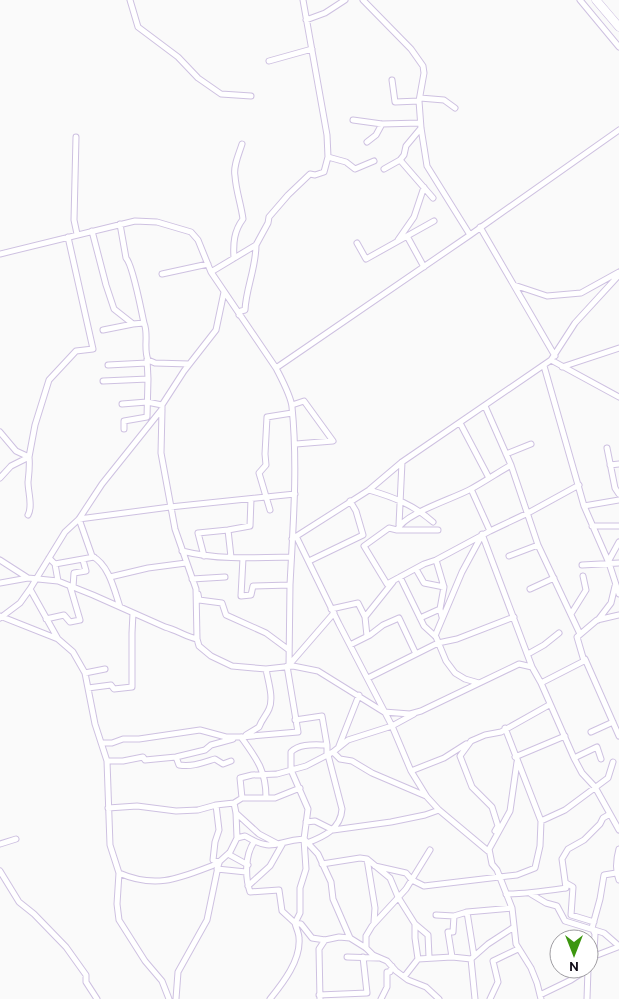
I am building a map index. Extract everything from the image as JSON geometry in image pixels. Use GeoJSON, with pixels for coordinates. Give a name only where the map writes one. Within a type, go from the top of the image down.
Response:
{"type":"FeatureCollection","features":[{"type":"Feature","properties":{"kind":"highway"},"geometry":{"type":"LineString","coordinates":[[596,0],[619,28]]}},
{"type":"Feature","properties":{"kind":"street"},"geometry":{"type":"LineString","coordinates":[[130,0],[138,28],[178,57],[198,78],[221,94],[251,96]]}},
{"type":"Feature","properties":{"kind":"street"},"geometry":{"type":"LineString","coordinates":[[239,315],[244,310],[253,276],[256,245],[268,223],[269,216],[310,174],[316,175],[324,172],[328,157],[327,134],[303,0]]}},
{"type":"Feature","properties":{"kind":"street"},"geometry":{"type":"LineString","coordinates":[[306,20],[325,13],[345,0]]}},
{"type":"Feature","properties":{"kind":"street"},"geometry":{"type":"LineString","coordinates":[[363,0],[420,59],[424,73],[420,99],[421,126],[427,166],[470,235]]}},
{"type":"Feature","properties":{"kind":"street"},"geometry":{"type":"LineString","coordinates":[[580,0],[619,47]]}},
{"type":"Feature","properties":{"kind":"street"},"geometry":{"type":"LineString","coordinates":[[269,61],[312,49]]}},
{"type":"Feature","properties":{"kind":"street"},"geometry":{"type":"LineString","coordinates":[[392,80],[394,102],[420,99],[444,100],[455,108]]}},
{"type":"Feature","properties":{"kind":"street"},"geometry":{"type":"LineString","coordinates":[[353,120],[421,126]]}},
{"type":"Feature","properties":{"kind":"street"},"geometry":{"type":"LineString","coordinates":[[367,142],[376,135],[382,124]]}},
{"type":"Feature","properties":{"kind":"street"},"geometry":{"type":"LineString","coordinates":[[384,169],[400,160],[404,155],[406,146],[421,126]]}},
{"type":"Feature","properties":{"kind":"street"},"geometry":{"type":"LineString","coordinates":[[276,368],[619,130]]}},
{"type":"Feature","properties":{"kind":"street"},"geometry":{"type":"LineString","coordinates":[[76,137],[74,220],[77,234]]}},
{"type":"Feature","properties":{"kind":"street"},"geometry":{"type":"LineString","coordinates":[[234,258],[233,245],[236,228],[243,219],[235,176],[242,144]]}},
{"type":"Feature","properties":{"kind":"street"},"geometry":{"type":"LineString","coordinates":[[328,157],[346,162],[355,169],[374,160]]}},
{"type":"Feature","properties":{"kind":"street"},"geometry":{"type":"LineString","coordinates":[[400,160],[433,198]]}},
{"type":"Feature","properties":{"kind":"street"},"geometry":{"type":"LineString","coordinates":[[397,242],[414,217],[424,187]]}},
{"type":"Feature","properties":{"kind":"street"},"geometry":{"type":"LineString","coordinates":[[0,254],[135,221],[157,222],[191,232],[198,240],[211,272],[276,368],[292,405],[296,444],[294,537],[290,557],[292,571],[288,666],[298,732],[226,737],[200,730],[102,743]]}},
{"type":"Feature","properties":{"kind":"street"},"geometry":{"type":"LineString","coordinates":[[357,243],[366,259],[434,221]]}},
{"type":"Feature","properties":{"kind":"street"},"geometry":{"type":"LineString","coordinates":[[120,224],[126,258],[132,270],[147,330],[148,379],[147,417],[124,421],[124,430]]}},
{"type":"Feature","properties":{"kind":"street"},"geometry":{"type":"LineString","coordinates":[[480,228],[514,285],[553,358],[562,367],[619,397]]}},
{"type":"Feature","properties":{"kind":"street"},"geometry":{"type":"LineString","coordinates":[[92,231],[114,309],[133,324]]}},
{"type":"Feature","properties":{"kind":"street"},"geometry":{"type":"LineString","coordinates":[[407,236],[424,267]]}},
{"type":"Feature","properties":{"kind":"street"},"geometry":{"type":"LineString","coordinates":[[28,515],[30,510],[29,457],[35,425],[49,380],[76,351],[93,349],[68,237]]}},
{"type":"Feature","properties":{"kind":"street"},"geometry":{"type":"LineString","coordinates":[[211,272],[256,245]]}},
{"type":"Feature","properties":{"kind":"street"},"geometry":{"type":"LineString","coordinates":[[162,274],[208,264]]}},
{"type":"Feature","properties":{"kind":"street"},"geometry":{"type":"LineString","coordinates":[[514,285],[546,296],[581,293],[619,273]]}},
{"type":"Feature","properties":{"kind":"street"},"geometry":{"type":"LineString","coordinates":[[294,537],[369,490],[402,462],[544,366],[553,358],[575,323],[619,273]]}},
{"type":"Feature","properties":{"kind":"street"},"geometry":{"type":"LineString","coordinates":[[1,617],[20,603],[64,532],[79,518],[102,484],[162,407],[190,364],[216,330],[224,292]]}},
{"type":"Feature","properties":{"kind":"street"},"geometry":{"type":"LineString","coordinates":[[103,330],[144,323]]}},
{"type":"Feature","properties":{"kind":"street"},"geometry":{"type":"LineString","coordinates":[[562,367],[619,348]]}},
{"type":"Feature","properties":{"kind":"street"},"geometry":{"type":"LineString","coordinates":[[108,365],[147,361],[190,364]]}},
{"type":"Feature","properties":{"kind":"street"},"geometry":{"type":"LineString","coordinates":[[544,366],[584,506],[619,594]]}},
{"type":"Feature","properties":{"kind":"street"},"geometry":{"type":"LineString","coordinates":[[103,381],[148,379]]}},
{"type":"Feature","properties":{"kind":"street"},"geometry":{"type":"LineString","coordinates":[[122,404],[147,402],[162,407]]}},
{"type":"Feature","properties":{"kind":"street"},"geometry":{"type":"LineString","coordinates":[[292,405],[304,402],[333,441],[296,444]]}},
{"type":"Feature","properties":{"kind":"street"},"geometry":{"type":"LineString","coordinates":[[485,406],[511,465],[538,545],[580,634]]}},
{"type":"Feature","properties":{"kind":"street"},"geometry":{"type":"LineString","coordinates":[[162,407],[161,454],[170,507],[199,600],[222,603],[226,615],[266,633],[289,650]]}},
{"type":"Feature","properties":{"kind":"street"},"geometry":{"type":"LineString","coordinates":[[270,510],[259,473],[266,465],[267,417],[292,413]]}},
{"type":"Feature","properties":{"kind":"street"},"geometry":{"type":"LineString","coordinates":[[460,423],[489,478]]}},
{"type":"Feature","properties":{"kind":"street"},"geometry":{"type":"LineString","coordinates":[[0,432],[16,451],[29,457]]}},
{"type":"Feature","properties":{"kind":"street"},"geometry":{"type":"LineString","coordinates":[[506,454],[531,444]]}},
{"type":"Feature","properties":{"kind":"street"},"geometry":{"type":"LineString","coordinates":[[607,448],[615,488],[619,494]]}},
{"type":"Feature","properties":{"kind":"street"},"geometry":{"type":"LineString","coordinates":[[0,478],[11,466],[29,457]]}},
{"type":"Feature","properties":{"kind":"street"},"geometry":{"type":"LineString","coordinates":[[398,528],[402,462]]}},
{"type":"Feature","properties":{"kind":"street"},"geometry":{"type":"LineString","coordinates":[[610,465],[619,464]]}},
{"type":"Feature","properties":{"kind":"street"},"geometry":{"type":"LineString","coordinates":[[398,528],[420,512],[471,489],[511,465]]}},
{"type":"Feature","properties":{"kind":"street"},"geometry":{"type":"LineString","coordinates":[[438,530],[389,528],[364,546],[386,584],[424,564],[436,560],[482,534],[528,514],[579,485]]}},
{"type":"Feature","properties":{"kind":"street"},"geometry":{"type":"LineString","coordinates":[[471,489],[490,531]]}},
{"type":"Feature","properties":{"kind":"street"},"geometry":{"type":"LineString","coordinates":[[369,490],[401,500],[433,522]]}},
{"type":"Feature","properties":{"kind":"street"},"geometry":{"type":"LineString","coordinates":[[79,518],[295,494]]}},
{"type":"Feature","properties":{"kind":"street"},"geometry":{"type":"LineString","coordinates":[[204,556],[198,533],[250,526],[251,499]]}},
{"type":"Feature","properties":{"kind":"street"},"geometry":{"type":"LineString","coordinates":[[584,506],[619,500]]}},
{"type":"Feature","properties":{"kind":"street"},"geometry":{"type":"LineString","coordinates":[[309,561],[363,535],[356,511],[350,501]]}},
{"type":"Feature","properties":{"kind":"street"},"geometry":{"type":"LineString","coordinates":[[79,518],[92,556],[99,560],[110,577],[120,607]]}},
{"type":"Feature","properties":{"kind":"street"},"geometry":{"type":"LineString","coordinates":[[592,526],[619,526]]}},
{"type":"Feature","properties":{"kind":"street"},"geometry":{"type":"LineString","coordinates":[[228,530],[231,557]]}},
{"type":"Feature","properties":{"kind":"street"},"geometry":{"type":"LineString","coordinates":[[482,534],[532,667],[549,705],[582,773],[595,788],[619,830]]}},
{"type":"Feature","properties":{"kind":"street"},"geometry":{"type":"LineString","coordinates":[[435,636],[462,572],[482,534]]}},
{"type":"Feature","properties":{"kind":"street"},"geometry":{"type":"LineString","coordinates":[[294,537],[309,561],[368,678],[392,726],[411,771],[427,796],[439,810],[488,851]]}},
{"type":"Feature","properties":{"kind":"street"},"geometry":{"type":"LineString","coordinates":[[608,563],[619,542]]}},
{"type":"Feature","properties":{"kind":"street"},"geometry":{"type":"LineString","coordinates":[[508,556],[538,545]]}},
{"type":"Feature","properties":{"kind":"street"},"geometry":{"type":"LineString","coordinates":[[182,550],[204,556],[243,558],[290,557]]}},
{"type":"Feature","properties":{"kind":"street"},"geometry":{"type":"LineString","coordinates":[[55,564],[94,557]]}},
{"type":"Feature","properties":{"kind":"street"},"geometry":{"type":"LineString","coordinates":[[49,558],[55,564],[58,581]]}},
{"type":"Feature","properties":{"kind":"street"},"geometry":{"type":"LineString","coordinates":[[243,558],[240,596],[251,595],[253,586],[290,585]]}},
{"type":"Feature","properties":{"kind":"street"},"geometry":{"type":"LineString","coordinates":[[0,560],[28,578]]}},
{"type":"Feature","properties":{"kind":"street"},"geometry":{"type":"LineString","coordinates":[[46,619],[64,616],[70,622],[80,620],[71,587],[74,573],[86,571],[83,560]]}},
{"type":"Feature","properties":{"kind":"street"},"geometry":{"type":"LineString","coordinates":[[436,560],[444,587],[440,609],[443,618]]}},
{"type":"Feature","properties":{"kind":"street"},"geometry":{"type":"LineString","coordinates":[[582,565],[619,562]]}},
{"type":"Feature","properties":{"kind":"street"},"geometry":{"type":"LineString","coordinates":[[110,577],[148,568],[186,563]]}},
{"type":"Feature","properties":{"kind":"street"},"geometry":{"type":"LineString","coordinates":[[416,569],[424,583],[444,587]]}},
{"type":"Feature","properties":{"kind":"street"},"geometry":{"type":"LineString","coordinates":[[571,614],[586,590],[583,576]]}},
{"type":"Feature","properties":{"kind":"street"},"geometry":{"type":"LineString","coordinates":[[192,579],[225,577]]}},
{"type":"Feature","properties":{"kind":"street"},"geometry":{"type":"LineString","coordinates":[[0,583],[28,578],[58,581],[165,627],[177,630],[188,637],[197,639]]}},
{"type":"Feature","properties":{"kind":"street"},"geometry":{"type":"LineString","coordinates":[[365,618],[398,578]]}},
{"type":"Feature","properties":{"kind":"street"},"geometry":{"type":"LineString","coordinates":[[398,578],[424,626],[435,636],[446,661],[455,673],[465,679],[479,683]]}},
{"type":"Feature","properties":{"kind":"street"},"geometry":{"type":"LineString","coordinates":[[530,589],[554,578]]}},
{"type":"Feature","properties":{"kind":"street"},"geometry":{"type":"LineString","coordinates":[[616,586],[611,604],[597,620],[577,637],[619,736]]}},
{"type":"Feature","properties":{"kind":"street"},"geometry":{"type":"LineString","coordinates":[[30,589],[58,639],[73,652],[85,673],[95,724],[107,761],[110,845],[119,873],[117,904],[119,920],[145,961],[162,981],[169,999]]}},
{"type":"Feature","properties":{"kind":"street"},"geometry":{"type":"LineString","coordinates":[[196,589],[197,639],[199,646],[225,664],[246,669],[288,666],[304,667],[318,671],[384,712],[415,713]]}},
{"type":"Feature","properties":{"kind":"street"},"geometry":{"type":"LineString","coordinates":[[288,666],[333,611],[358,603],[365,618],[367,636]]}},
{"type":"Feature","properties":{"kind":"street"},"geometry":{"type":"LineString","coordinates":[[420,618],[440,609]]}},
{"type":"Feature","properties":{"kind":"street"},"geometry":{"type":"LineString","coordinates":[[88,688],[111,685],[114,689],[132,687],[133,612]]}},
{"type":"Feature","properties":{"kind":"street"},"geometry":{"type":"LineString","coordinates":[[597,620],[619,615]]}},
{"type":"Feature","properties":{"kind":"street"},"geometry":{"type":"LineString","coordinates":[[1,617],[58,639]]}},
{"type":"Feature","properties":{"kind":"street"},"geometry":{"type":"LineString","coordinates":[[368,678],[438,643],[457,639],[514,617]]}},
{"type":"Feature","properties":{"kind":"street"},"geometry":{"type":"LineString","coordinates":[[350,645],[383,625],[399,618],[416,654]]}},
{"type":"Feature","properties":{"kind":"street"},"geometry":{"type":"LineString","coordinates":[[528,654],[544,645],[559,633]]}},
{"type":"Feature","properties":{"kind":"street"},"geometry":{"type":"LineString","coordinates":[[540,683],[584,661],[583,654]]}},
{"type":"Feature","properties":{"kind":"street"},"geometry":{"type":"LineString","coordinates":[[242,798],[240,778],[277,774],[306,766],[329,754],[348,740],[392,726],[415,713],[445,701],[519,664],[532,667]]}},
{"type":"Feature","properties":{"kind":"street"},"geometry":{"type":"LineString","coordinates":[[85,673],[105,669]]}},
{"type":"Feature","properties":{"kind":"street"},"geometry":{"type":"LineString","coordinates":[[107,761],[123,761],[143,757],[145,760],[176,757],[205,750],[211,745],[254,732],[269,709],[270,693],[266,669]]}},
{"type":"Feature","properties":{"kind":"street"},"geometry":{"type":"LineString","coordinates":[[338,748],[359,695]]}},
{"type":"Feature","properties":{"kind":"street"},"geometry":{"type":"LineString","coordinates":[[411,771],[444,758],[471,741],[501,732],[505,728],[549,705]]}},
{"type":"Feature","properties":{"kind":"street"},"geometry":{"type":"LineString","coordinates":[[237,838],[245,836],[254,842],[267,846],[322,838],[333,830],[342,816],[322,716],[295,720]]}},
{"type":"Feature","properties":{"kind":"street"},"geometry":{"type":"LineString","coordinates":[[592,732],[613,722]]}},
{"type":"Feature","properties":{"kind":"street"},"geometry":{"type":"LineString","coordinates":[[375,866],[406,874],[412,880],[424,886],[517,875],[535,868],[540,846],[541,820],[505,728]]}},
{"type":"Feature","properties":{"kind":"street"},"geometry":{"type":"LineString","coordinates":[[516,760],[565,736]]}},
{"type":"Feature","properties":{"kind":"street"},"geometry":{"type":"LineString","coordinates":[[241,737],[256,757],[264,774],[266,797]]}},
{"type":"Feature","properties":{"kind":"street"},"geometry":{"type":"LineString","coordinates":[[471,741],[460,756],[472,787],[492,807],[498,826],[490,841],[488,851],[512,908],[518,949],[531,968],[540,997],[570,979]]}},
{"type":"Feature","properties":{"kind":"street"},"geometry":{"type":"LineString","coordinates":[[295,923],[300,913],[300,888],[306,869],[305,841],[308,813],[307,804],[292,770],[291,752],[293,749],[305,745],[327,745]]}},
{"type":"Feature","properties":{"kind":"street"},"geometry":{"type":"LineString","coordinates":[[574,758],[597,747],[601,759]]}},
{"type":"Feature","properties":{"kind":"street"},"geometry":{"type":"LineString","coordinates":[[329,754],[340,759],[352,761],[372,773],[427,796]]}},
{"type":"Feature","properties":{"kind":"street"},"geometry":{"type":"LineString","coordinates":[[176,757],[179,764],[185,766],[198,765],[214,759],[223,764],[231,761]]}},
{"type":"Feature","properties":{"kind":"street"},"geometry":{"type":"LineString","coordinates":[[488,851],[510,811],[516,760]]}},
{"type":"Feature","properties":{"kind":"street"},"geometry":{"type":"LineString","coordinates":[[541,820],[565,810],[608,778],[613,762]]}},
{"type":"Feature","properties":{"kind":"street"},"geometry":{"type":"LineString","coordinates":[[108,808],[137,806],[176,811],[198,810],[234,803],[242,798],[275,798],[300,788]]}},
{"type":"Feature","properties":{"kind":"street"},"geometry":{"type":"LineString","coordinates":[[176,999],[178,972],[206,920],[219,865],[237,838],[234,803]]}},
{"type":"Feature","properties":{"kind":"street"},"geometry":{"type":"LineString","coordinates":[[216,805],[219,830],[214,842],[213,860],[219,865],[246,872]]}},
{"type":"Feature","properties":{"kind":"street"},"geometry":{"type":"LineString","coordinates":[[306,822],[315,821],[333,830],[390,822],[425,815],[439,810]]}},
{"type":"Feature","properties":{"kind":"street"},"geometry":{"type":"LineString","coordinates":[[236,814],[259,834],[281,844]]}},
{"type":"Feature","properties":{"kind":"street"},"geometry":{"type":"LineString","coordinates":[[506,894],[530,894],[566,888],[562,859],[568,849],[584,840],[600,824],[603,818],[610,814]]}},
{"type":"Feature","properties":{"kind":"street"},"geometry":{"type":"LineString","coordinates":[[0,844],[16,839]]}},
{"type":"Feature","properties":{"kind":"street"},"geometry":{"type":"LineString","coordinates":[[305,841],[318,854],[332,882],[333,899],[350,938]]}},
{"type":"Feature","properties":{"kind":"street"},"geometry":{"type":"LineString","coordinates":[[254,842],[250,848],[246,872],[250,892],[279,890],[282,910],[295,923],[299,938],[298,954],[284,982],[270,999]]}},
{"type":"Feature","properties":{"kind":"street"},"geometry":{"type":"LineString","coordinates":[[248,886],[270,866],[281,844]]}},
{"type":"Feature","properties":{"kind":"street"},"geometry":{"type":"LineString","coordinates":[[619,849],[616,873],[619,880]]}},
{"type":"Feature","properties":{"kind":"street"},"geometry":{"type":"LineString","coordinates":[[366,948],[366,936],[374,923],[406,890],[430,850]]}},
{"type":"Feature","properties":{"kind":"street"},"geometry":{"type":"LineString","coordinates":[[228,854],[248,865]]}},
{"type":"Feature","properties":{"kind":"street"},"geometry":{"type":"LineString","coordinates":[[322,864],[360,858],[367,859],[390,878],[398,897],[415,924],[428,935],[429,957]]}},
{"type":"Feature","properties":{"kind":"street"},"geometry":{"type":"LineString","coordinates":[[367,859],[374,908],[374,923]]}},
{"type":"Feature","properties":{"kind":"street"},"geometry":{"type":"LineString","coordinates":[[119,873],[140,880],[161,881],[219,865]]}},
{"type":"Feature","properties":{"kind":"street"},"geometry":{"type":"LineString","coordinates":[[0,871],[19,902],[34,914],[66,947],[86,975],[86,982],[97,999]]}},
{"type":"Feature","properties":{"kind":"street"},"geometry":{"type":"LineString","coordinates":[[594,929],[593,925],[604,875],[616,873]]}},
{"type":"Feature","properties":{"kind":"street"},"geometry":{"type":"LineString","coordinates":[[566,883],[573,887],[571,915],[593,925],[619,946]]}},
{"type":"Feature","properties":{"kind":"street"},"geometry":{"type":"LineString","coordinates":[[530,894],[557,906],[565,920],[593,925]]}},
{"type":"Feature","properties":{"kind":"street"},"geometry":{"type":"LineString","coordinates":[[436,915],[454,916],[467,912],[512,908]]}},
{"type":"Feature","properties":{"kind":"street"},"geometry":{"type":"LineString","coordinates":[[467,912],[475,999]]}},
{"type":"Feature","properties":{"kind":"street"},"geometry":{"type":"LineString","coordinates":[[452,957],[448,932],[453,932],[454,916]]}},
{"type":"Feature","properties":{"kind":"street"},"geometry":{"type":"LineString","coordinates":[[295,923],[301,924],[312,938],[325,940],[339,937],[350,938],[392,966],[404,977],[426,987],[439,999]]}},
{"type":"Feature","properties":{"kind":"street"},"geometry":{"type":"LineString","coordinates":[[415,924],[418,959]]}},
{"type":"Feature","properties":{"kind":"street"},"geometry":{"type":"LineString","coordinates":[[404,977],[418,959],[429,957],[472,958],[488,944],[514,927]]}},
{"type":"Feature","properties":{"kind":"street"},"geometry":{"type":"LineString","coordinates":[[325,940],[319,949],[319,997],[368,996],[363,957]]}},
{"type":"Feature","properties":{"kind":"street"},"geometry":{"type":"LineString","coordinates":[[599,951],[619,946]]}},
{"type":"Feature","properties":{"kind":"street"},"geometry":{"type":"LineString","coordinates":[[490,999],[498,982],[493,961],[518,949]]}},
{"type":"Feature","properties":{"kind":"street"},"geometry":{"type":"LineString","coordinates":[[347,957],[378,958]]}},
{"type":"Feature","properties":{"kind":"street"},"geometry":{"type":"LineString","coordinates":[[381,999],[387,987],[387,972],[390,972],[392,966]]}},
{"type":"Feature","properties":{"kind":"street"},"geometry":{"type":"LineString","coordinates":[[587,999],[588,979]]}},
{"type":"Feature","properties":{"kind":"street"},"geometry":{"type":"LineString","coordinates":[[430,999],[434,994]]}}]}
